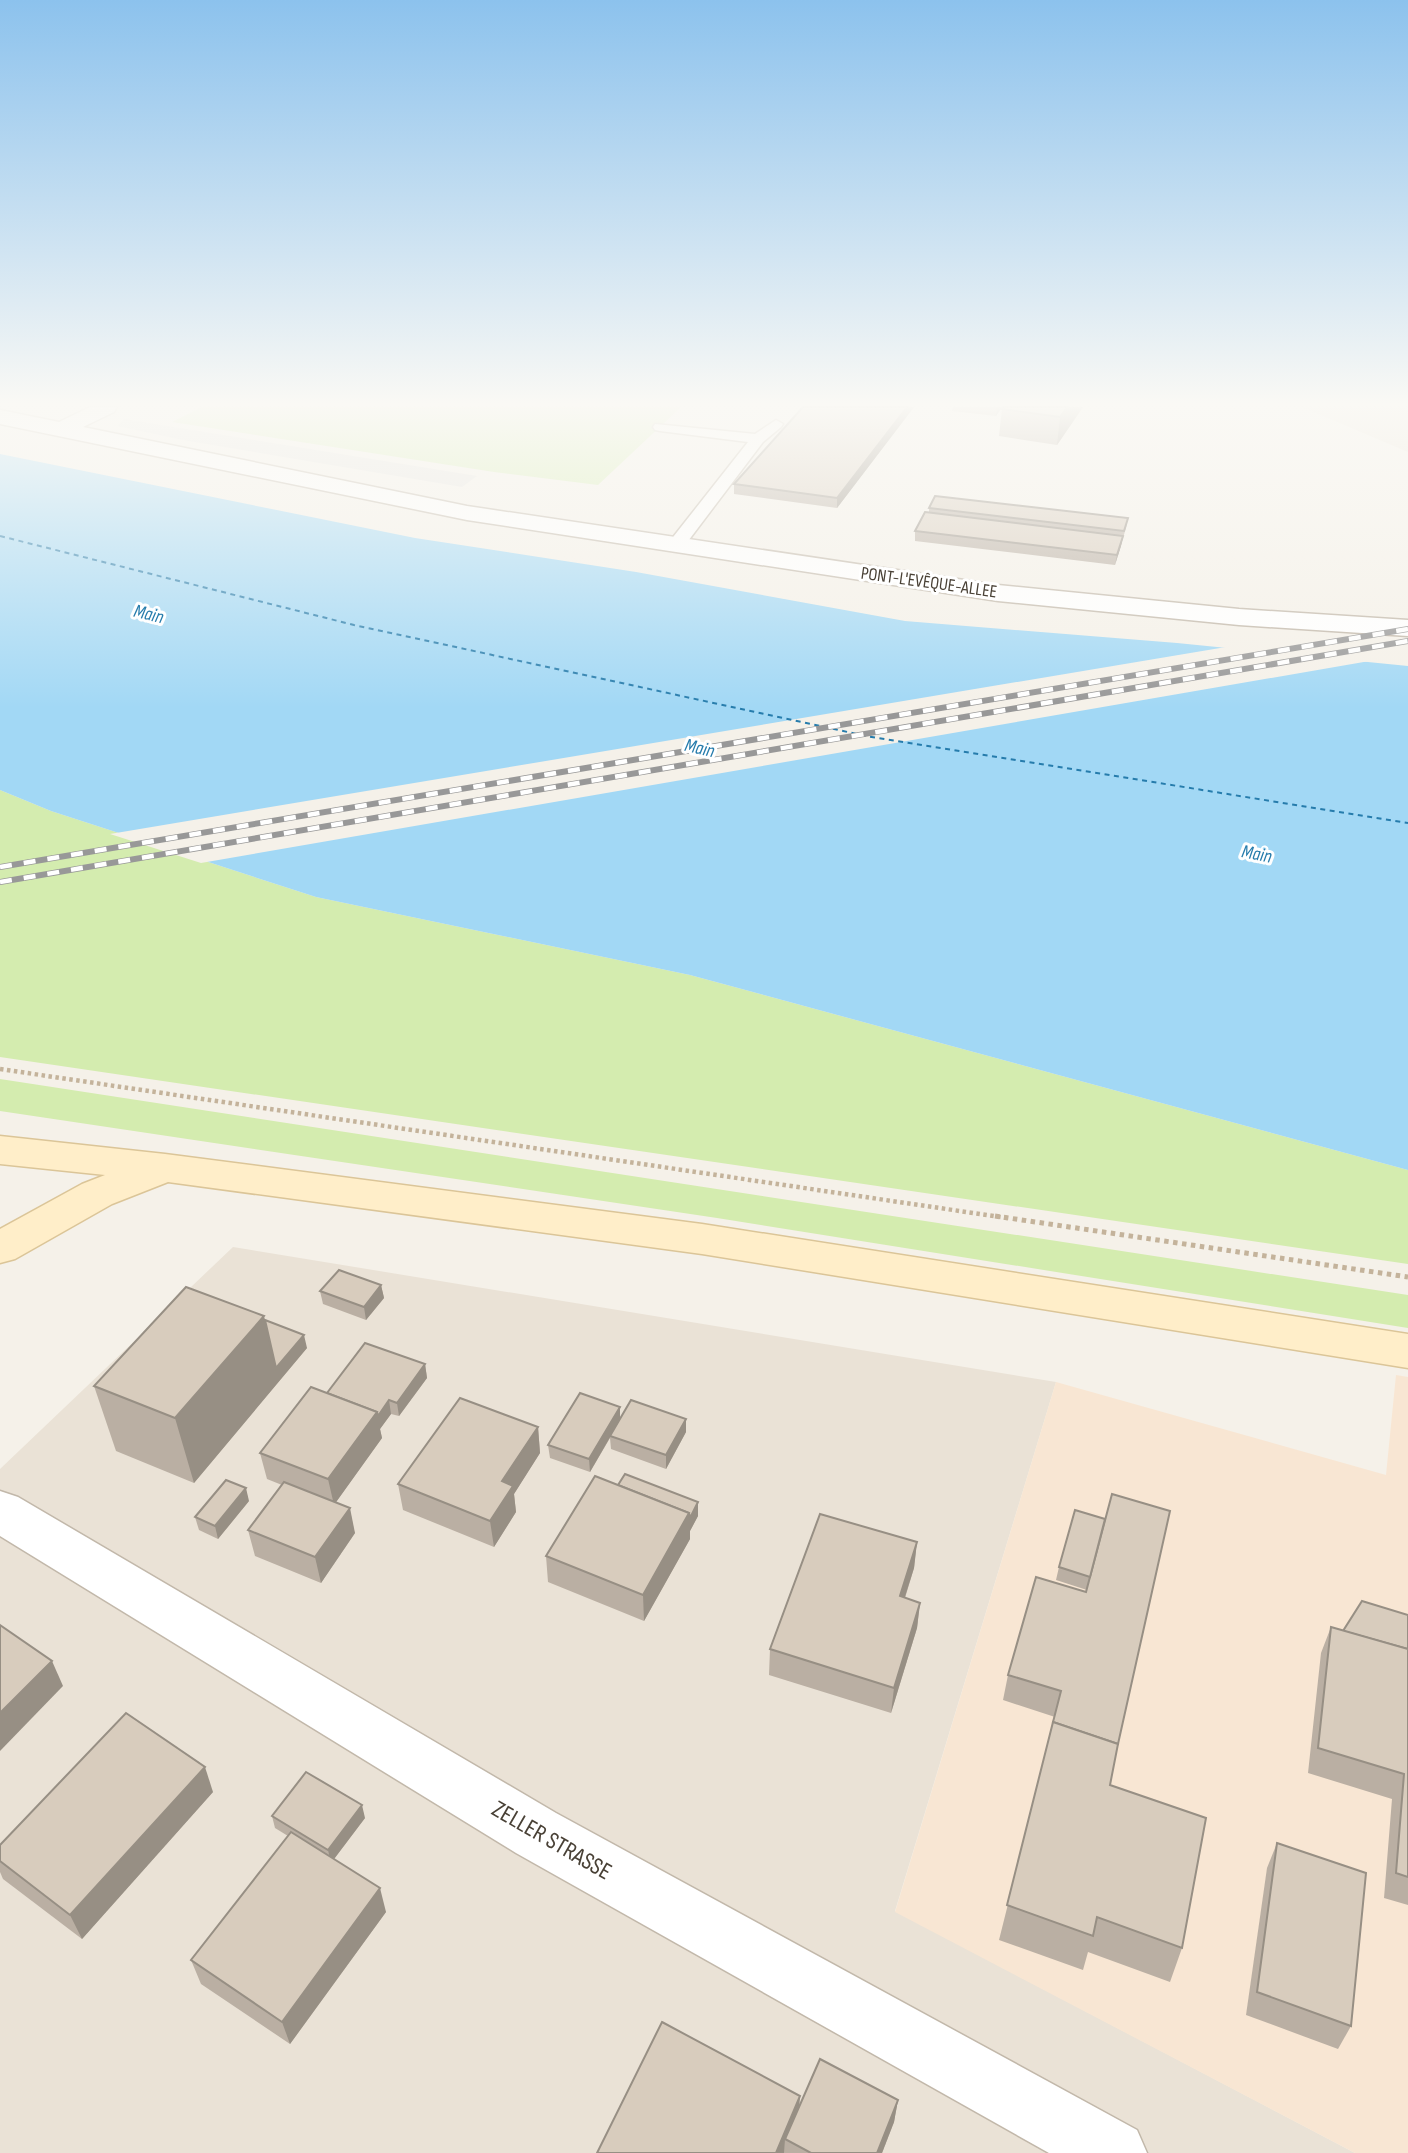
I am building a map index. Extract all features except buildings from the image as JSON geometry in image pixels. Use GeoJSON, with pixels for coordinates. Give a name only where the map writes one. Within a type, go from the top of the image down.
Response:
{"type":"FeatureCollection","features":[{"type":"Feature","properties":{"kind":"main road"},"geometry":{"type":"LineString","coordinates":[[0,1150],[165,1168],[702,1239],[1408,1351]]}},
{"type":"Feature","properties":{"kind":"main road"},"geometry":{"type":"LineString","coordinates":[[0,1248],[97,1194],[165,1168]]}},
{"type":"Feature","properties":{"kind":"street","name":"PONT-L'EVÊQUE-ALLEE"},"geometry":{"type":"LineString","coordinates":[[440,507],[998,593],[1238,617],[1408,628]]}},
{"type":"Feature","properties":{"kind":"street","name":"ZELLER STRASSE"},"geometry":{"type":"LineString","coordinates":[[0,1512],[536,1833],[1114,2153]]}},
{"type":"Feature","properties":{"kind":"lane"},"geometry":{"type":"LineString","coordinates":[[676,545],[705,507]]}},
{"type":"Feature","properties":{"kind":"path"},"geometry":{"type":"LineString","coordinates":[[0,1069],[1408,1277]]}},
{"type":"Feature","properties":{"kind":"shaded area"},"geometry":{"type":"Polygon","coordinates":[[[233,1247],[1056,1382],[895,1911],[1355,2153],[0,2153],[0,1469],[233,1247]]]}},
{"type":"Feature","properties":{"kind":"shaded area"},"geometry":{"type":"Polygon","coordinates":[[[1396,1375],[1408,1377],[1408,2153],[1355,2153],[895,1912],[1056,1382],[1386,1475],[1396,1375]]]}},
{"type":"Feature","properties":{"kind":"green space"},"geometry":{"type":"Polygon","coordinates":[[[0,790],[51,811],[316,897],[690,975],[1408,1170],[1408,1264],[0,1057],[0,790]]]}},
{"type":"Feature","properties":{"kind":"green space"},"geometry":{"type":"Polygon","coordinates":[[[0,1079],[1408,1295],[1408,1328],[717,1218],[0,1111],[0,1079]]]}},
{"type":"Feature","properties":{"kind":"water","name":"Main"},"geometry":{"type":"Polygon","coordinates":[[[0,507],[264,507],[415,538],[636,572],[905,621],[1177,643],[1408,666],[1408,1170],[690,975],[316,897],[51,811],[0,790],[0,507]]]}},
{"type":"Feature","properties":{"kind":"pier"},"geometry":{"type":"Polygon","coordinates":[[[1238,645],[1381,659],[201,863],[110,834],[1238,645]]]}},
{"type":"Feature","properties":{"kind":"ferry route"},"geometry":{"type":"LineString","coordinates":[[0,536],[354,625],[866,736],[1408,823]]}},
{"type":"Feature","properties":{"kind":"railway"},"geometry":{"type":"LineString","coordinates":[[0,867],[1408,629]]}},
{"type":"Feature","properties":{"kind":"railway"},"geometry":{"type":"LineString","coordinates":[[0,882],[1408,641]]}}]}
